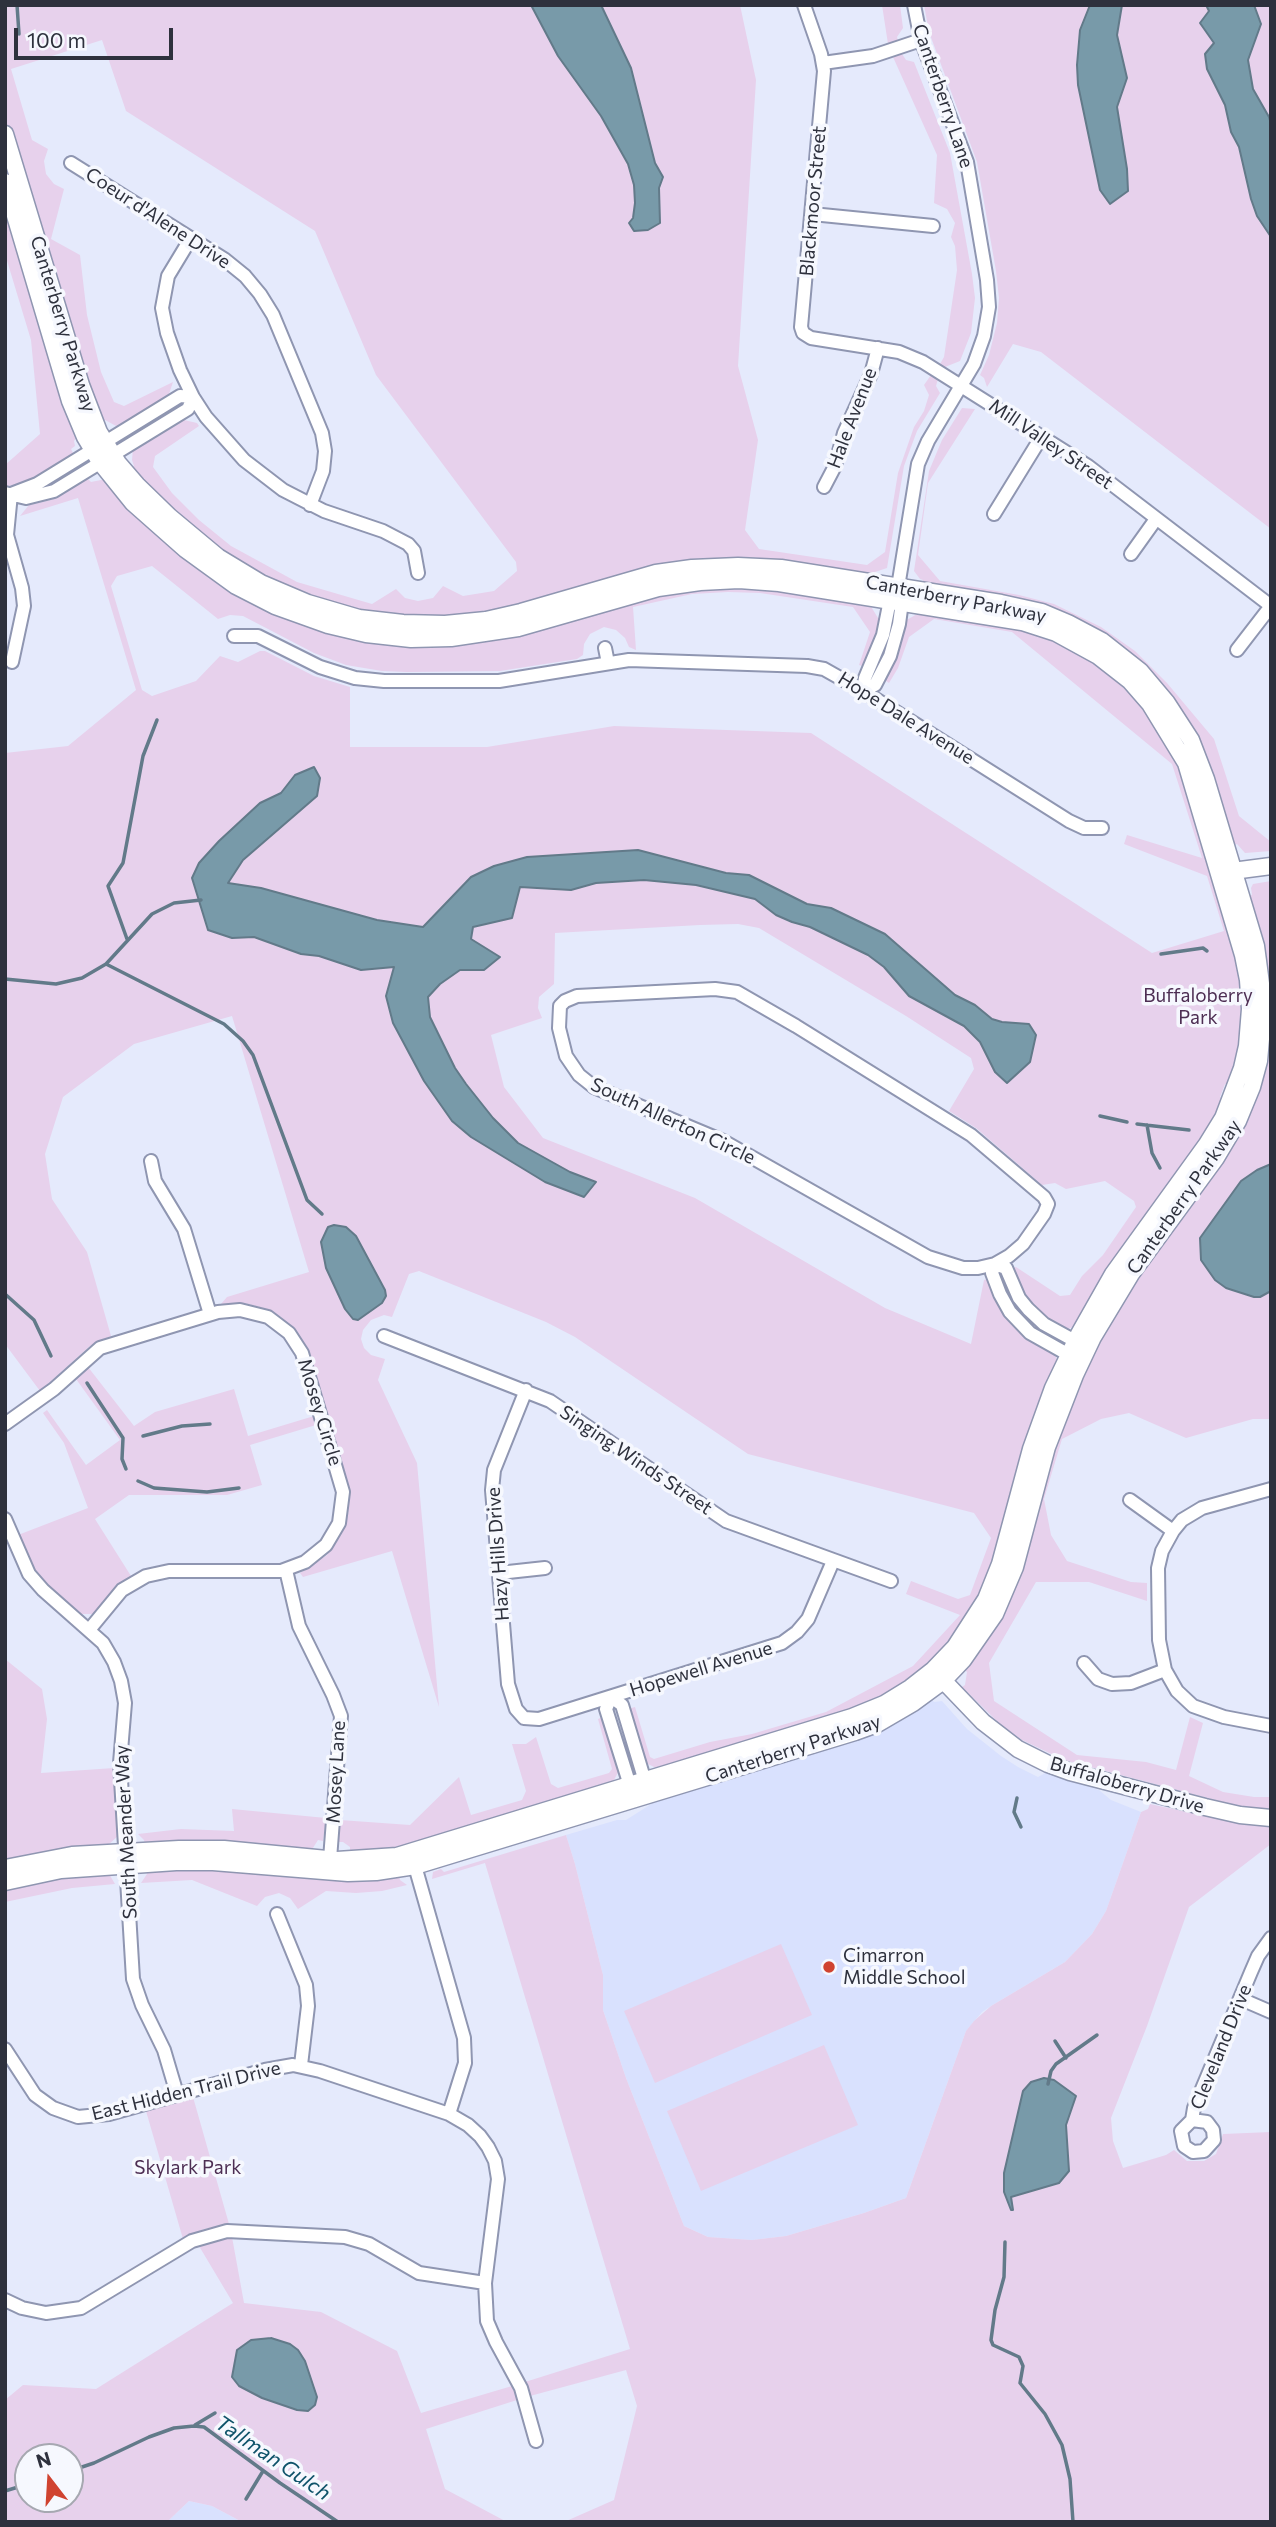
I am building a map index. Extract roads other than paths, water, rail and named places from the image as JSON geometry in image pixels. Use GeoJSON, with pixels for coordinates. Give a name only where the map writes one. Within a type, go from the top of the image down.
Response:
{"type":"FeatureCollection","features":[{"type":"Feature","properties":{"kind":"street","name":"Blackmoor Street"},"geometry":{"type":"LineString","coordinates":[[804,5],[823,63],[813,214],[801,327],[806,336]]}},
{"type":"Feature","properties":{"kind":"street","name":"Canterberry Lane"},"geometry":{"type":"LineString","coordinates":[[863,691],[865,678],[897,596],[918,464],[928,440],[974,364],[988,316],[988,290],[967,162],[921,40],[914,5]]}},
{"type":"Feature","properties":{"kind":"street"},"geometry":{"type":"LineString","coordinates":[[823,63],[873,56],[921,40]]}},
{"type":"Feature","properties":{"kind":"street","name":"Canterberry Parkway"},"geometry":{"type":"LineString","coordinates":[[5,134],[102,452]]}},
{"type":"Feature","properties":{"kind":"street","name":"Coeur d'Alene Drive"},"geometry":{"type":"LineString","coordinates":[[71,163],[225,259],[245,276],[273,315],[325,446],[323,471],[310,505]]}},
{"type":"Feature","properties":{"kind":"street","name":"Canterberry Parkway"},"geometry":{"type":"LineString","coordinates":[[5,182],[70,401],[133,503],[185,549],[226,579],[264,601],[297,615],[366,634],[423,639],[481,635],[518,628],[658,588],[717,580],[779,583],[897,596],[1045,629],[1076,643],[1121,674],[1155,710],[1179,750],[1226,871],[1249,989],[1249,1027],[1238,1084],[1216,1131],[1113,1274],[1047,1404],[1031,1449],[1003,1554],[990,1590],[938,1675],[862,1714],[415,1866],[348,1873],[201,1861],[59,1856],[5,1868]]}},
{"type":"Feature","properties":{"kind":"street"},"geometry":{"type":"LineString","coordinates":[[813,214],[933,226]]}},
{"type":"Feature","properties":{"kind":"street"},"geometry":{"type":"LineString","coordinates":[[191,238],[168,276],[162,308],[172,349],[193,397],[223,438],[250,466],[283,490],[310,505],[383,531],[408,544],[414,551],[418,573]]}},
{"type":"Feature","properties":{"kind":"street","name":"Mill Valley Street"},"geometry":{"type":"LineString","coordinates":[[806,336],[878,348],[916,358],[1088,466],[1271,606]]}},
{"type":"Feature","properties":{"kind":"street","name":"Hale Avenue"},"geometry":{"type":"LineString","coordinates":[[824,487],[835,466],[844,433],[871,374],[878,348]]}},
{"type":"Feature","properties":{"kind":"street"},"geometry":{"type":"LineString","coordinates":[[12,662],[24,606],[22,588],[7,535],[8,494],[37,484],[187,409],[193,397]]}},
{"type":"Feature","properties":{"kind":"street"},"geometry":{"type":"LineString","coordinates":[[994,514],[1042,436]]}},
{"type":"Feature","properties":{"kind":"street"},"geometry":{"type":"LineString","coordinates":[[1131,554],[1156,519]]}},
{"type":"Feature","properties":{"kind":"street"},"geometry":{"type":"LineString","coordinates":[[1237,649],[1271,606]]}},
{"type":"Feature","properties":{"kind":"street","name":"Hope Dale Avenue"},"geometry":{"type":"LineString","coordinates":[[234,636],[264,638],[320,667],[367,680],[499,681],[629,660],[814,667],[834,673],[1069,821],[1084,828],[1102,828]]}},
{"type":"Feature","properties":{"kind":"street"},"geometry":{"type":"LineString","coordinates":[[605,648],[607,663]]}},
{"type":"Feature","properties":{"kind":"street"},"geometry":{"type":"LineString","coordinates":[[1226,871],[1271,866]]}},
{"type":"Feature","properties":{"kind":"street","name":"South Allerton Circle"},"geometry":{"type":"LineString","coordinates":[[705,989],[729,990],[749,997],[971,1135],[1044,1197],[1048,1204],[1047,1209],[1027,1239],[1015,1252],[995,1264],[963,1268],[928,1257],[723,1141],[594,1087],[579,1075],[566,1056],[559,1028],[560,1006],[578,996],[705,989]]}},
{"type":"Feature","properties":{"kind":"street"},"geometry":{"type":"LineString","coordinates":[[151,1161],[155,1181],[184,1229],[210,1314]]}},
{"type":"Feature","properties":{"kind":"street"},"geometry":{"type":"LineString","coordinates":[[995,1264],[1006,1268],[1019,1298],[1036,1317],[1076,1350]]}},
{"type":"Feature","properties":{"kind":"street","name":"Mosey Circle"},"geometry":{"type":"LineString","coordinates":[[5,1424],[54,1389],[100,1348],[210,1314],[240,1310],[255,1312],[273,1320],[289,1333],[299,1346],[343,1492],[342,1509],[334,1533],[322,1550],[305,1562],[286,1570],[169,1571],[152,1574],[122,1590],[89,1630]]}},
{"type":"Feature","properties":{"kind":"street","name":"Singing Winds Street"},"geometry":{"type":"LineString","coordinates":[[384,1335],[558,1406],[726,1521],[891,1581]]}},
{"type":"Feature","properties":{"kind":"street","name":"Hazy Hills Drive"},"geometry":{"type":"LineString","coordinates":[[522,1723],[508,1684],[492,1496],[493,1473],[526,1391]]}},
{"type":"Feature","properties":{"kind":"street"},"geometry":{"type":"LineString","coordinates":[[1271,1489],[1202,1508],[1182,1520],[1162,1551],[1158,1568],[1160,1648],[1164,1670],[1177,1690],[1193,1706],[1224,1717],[1271,1726]]}},
{"type":"Feature","properties":{"kind":"street"},"geometry":{"type":"LineString","coordinates":[[1130,1500],[1173,1531]]}},
{"type":"Feature","properties":{"kind":"street","name":"South Meander Way"},"geometry":{"type":"LineString","coordinates":[[5,1519],[29,1574],[108,1651],[123,1688],[125,1703],[120,1763],[133,1979],[142,2005],[164,2050],[177,2094]]}},
{"type":"Feature","properties":{"kind":"street","name":"Hopewell Avenue"},"geometry":{"type":"LineString","coordinates":[[522,1723],[767,1649],[788,1640],[812,1613],[833,1561]]}},
{"type":"Feature","properties":{"kind":"street"},"geometry":{"type":"LineString","coordinates":[[499,1573],[545,1568]]}},
{"type":"Feature","properties":{"kind":"street","name":"Mosey Lane"},"geometry":{"type":"LineString","coordinates":[[286,1570],[299,1626],[341,1716],[330,1859]]}},
{"type":"Feature","properties":{"kind":"street"},"geometry":{"type":"LineString","coordinates":[[1084,1663],[1098,1679],[1112,1684],[1131,1683],[1164,1670]]}},
{"type":"Feature","properties":{"kind":"street","name":"Buffaloberry Drive"},"geometry":{"type":"LineString","coordinates":[[938,1675],[992,1730],[1048,1764],[1205,1807],[1240,1815],[1271,1818]]}},
{"type":"Feature","properties":{"kind":"street"},"geometry":{"type":"LineString","coordinates":[[611,1697],[607,1709],[639,1790]]}},
{"type":"Feature","properties":{"kind":"street","name":"Canterberry Parkway"},"geometry":{"type":"LineString","coordinates":[[5,1882],[126,1858],[212,1849],[371,1860],[406,1854],[639,1790]]}},
{"type":"Feature","properties":{"kind":"street"},"geometry":{"type":"LineString","coordinates":[[415,1866],[464,2038],[465,2063],[449,2114]]}},
{"type":"Feature","properties":{"kind":"street"},"geometry":{"type":"LineString","coordinates":[[277,1914],[303,1974],[307,1992],[308,2012],[301,2065]]}},
{"type":"Feature","properties":{"kind":"street","name":"Cleveland Drive"},"geometry":{"type":"LineString","coordinates":[[1192,2120],[1194,2108],[1258,1956],[1271,1938]]}},
{"type":"Feature","properties":{"kind":"street"},"geometry":{"type":"LineString","coordinates":[[1241,1999],[1271,2012]]}},
{"type":"Feature","properties":{"kind":"street","name":"East Hidden Trail Drive"},"geometry":{"type":"LineString","coordinates":[[5,2049],[36,2095],[48,2105],[71,2115],[102,2116],[273,2067],[301,2065],[449,2114],[468,2125],[481,2136],[496,2167],[498,2189],[484,2301],[489,2327],[521,2388],[536,2441]]}},
{"type":"Feature","properties":{"kind":"street"},"geometry":{"type":"LineString","coordinates":[[5,2300],[22,2308],[46,2313],[81,2308],[192,2241],[231,2231],[345,2236],[369,2244],[419,2273],[485,2283]]}},
{"type":"Feature","properties":{"kind":"waterway"},"geometry":{"type":"LineString","coordinates":[[17,5],[19,34]]}},
{"type":"Feature","properties":{"kind":"waterway"},"geometry":{"type":"LineString","coordinates":[[127,939],[108,886],[123,863],[143,756],[157,720]]}},
{"type":"Feature","properties":{"kind":"waterway"},"geometry":{"type":"LineString","coordinates":[[5,979],[56,984],[82,978],[106,964],[152,914],[174,903],[201,900]]}},
{"type":"Feature","properties":{"kind":"waterway"},"geometry":{"type":"LineString","coordinates":[[1161,954],[1203,948],[1207,951]]}},
{"type":"Feature","properties":{"kind":"waterway"},"geometry":{"type":"LineString","coordinates":[[106,964],[224,1024],[243,1041],[253,1055],[307,1200],[322,1214]]}},
{"type":"Feature","properties":{"kind":"waterway"},"geometry":{"type":"LineString","coordinates":[[1100,1116],[1127,1122]]}},
{"type":"Feature","properties":{"kind":"waterway"},"geometry":{"type":"LineString","coordinates":[[1137,1124],[1189,1130]]}},
{"type":"Feature","properties":{"kind":"waterway"},"geometry":{"type":"LineString","coordinates":[[1147,1125],[1152,1153],[1160,1168]]}},
{"type":"Feature","properties":{"kind":"waterway"},"geometry":{"type":"LineString","coordinates":[[5,1294],[34,1320],[51,1356]]}},
{"type":"Feature","properties":{"kind":"waterway"},"geometry":{"type":"LineString","coordinates":[[87,1383],[123,1438],[122,1459],[126,1469]]}},
{"type":"Feature","properties":{"kind":"waterway"},"geometry":{"type":"LineString","coordinates":[[143,1436],[182,1426],[210,1424]]}},
{"type":"Feature","properties":{"kind":"waterway"},"geometry":{"type":"LineString","coordinates":[[138,1481],[154,1488],[207,1492],[239,1488]]}},
{"type":"Feature","properties":{"kind":"waterway"},"geometry":{"type":"LineString","coordinates":[[1017,1798],[1014,1812],[1021,1827]]}},
{"type":"Feature","properties":{"kind":"waterway"},"geometry":{"type":"LineString","coordinates":[[1048,2084],[1056,2064],[1097,2035]]}},
{"type":"Feature","properties":{"kind":"waterway"},"geometry":{"type":"LineString","coordinates":[[1055,2041],[1066,2058]]}},
{"type":"Feature","properties":{"kind":"waterway"},"geometry":{"type":"LineString","coordinates":[[1005,2242],[1004,2277],[995,2310],[991,2340],[993,2345],[1019,2357],[1023,2366],[1020,2383],[1045,2414],[1062,2445],[1070,2479],[1073,2522]]}},
{"type":"Feature","properties":{"kind":"waterway"},"geometry":{"type":"LineString","coordinates":[[195,2425],[215,2413]]}},
{"type":"Feature","properties":{"kind":"waterway","name":"Tallman Gulch"},"geometry":{"type":"LineString","coordinates":[[84,2466],[174,2428],[204,2427],[338,2522]]}},
{"type":"Feature","properties":{"kind":"waterway"},"geometry":{"type":"LineString","coordinates":[[246,2499],[263,2471]]}},
{"type":"Feature","properties":{"kind":"waterway","name":"Tallman Gulch"},"geometry":{"type":"LineString","coordinates":[[5,2491],[14,2488]]}},
{"type":"Feature","properties":{"kind":"place","name":"Cimarron Middle School"},"geometry":{"type":"Point","coordinates":[829,1967]}},
{"type":"Feature","properties":{"kind":"park label","name":"Buffaloberry Park"},"geometry":{"type":"Point","coordinates":[1198,1007]}},
{"type":"Feature","properties":{"kind":"park label","name":"Skylark Park"},"geometry":{"type":"Point","coordinates":[188,2168]}}]}
